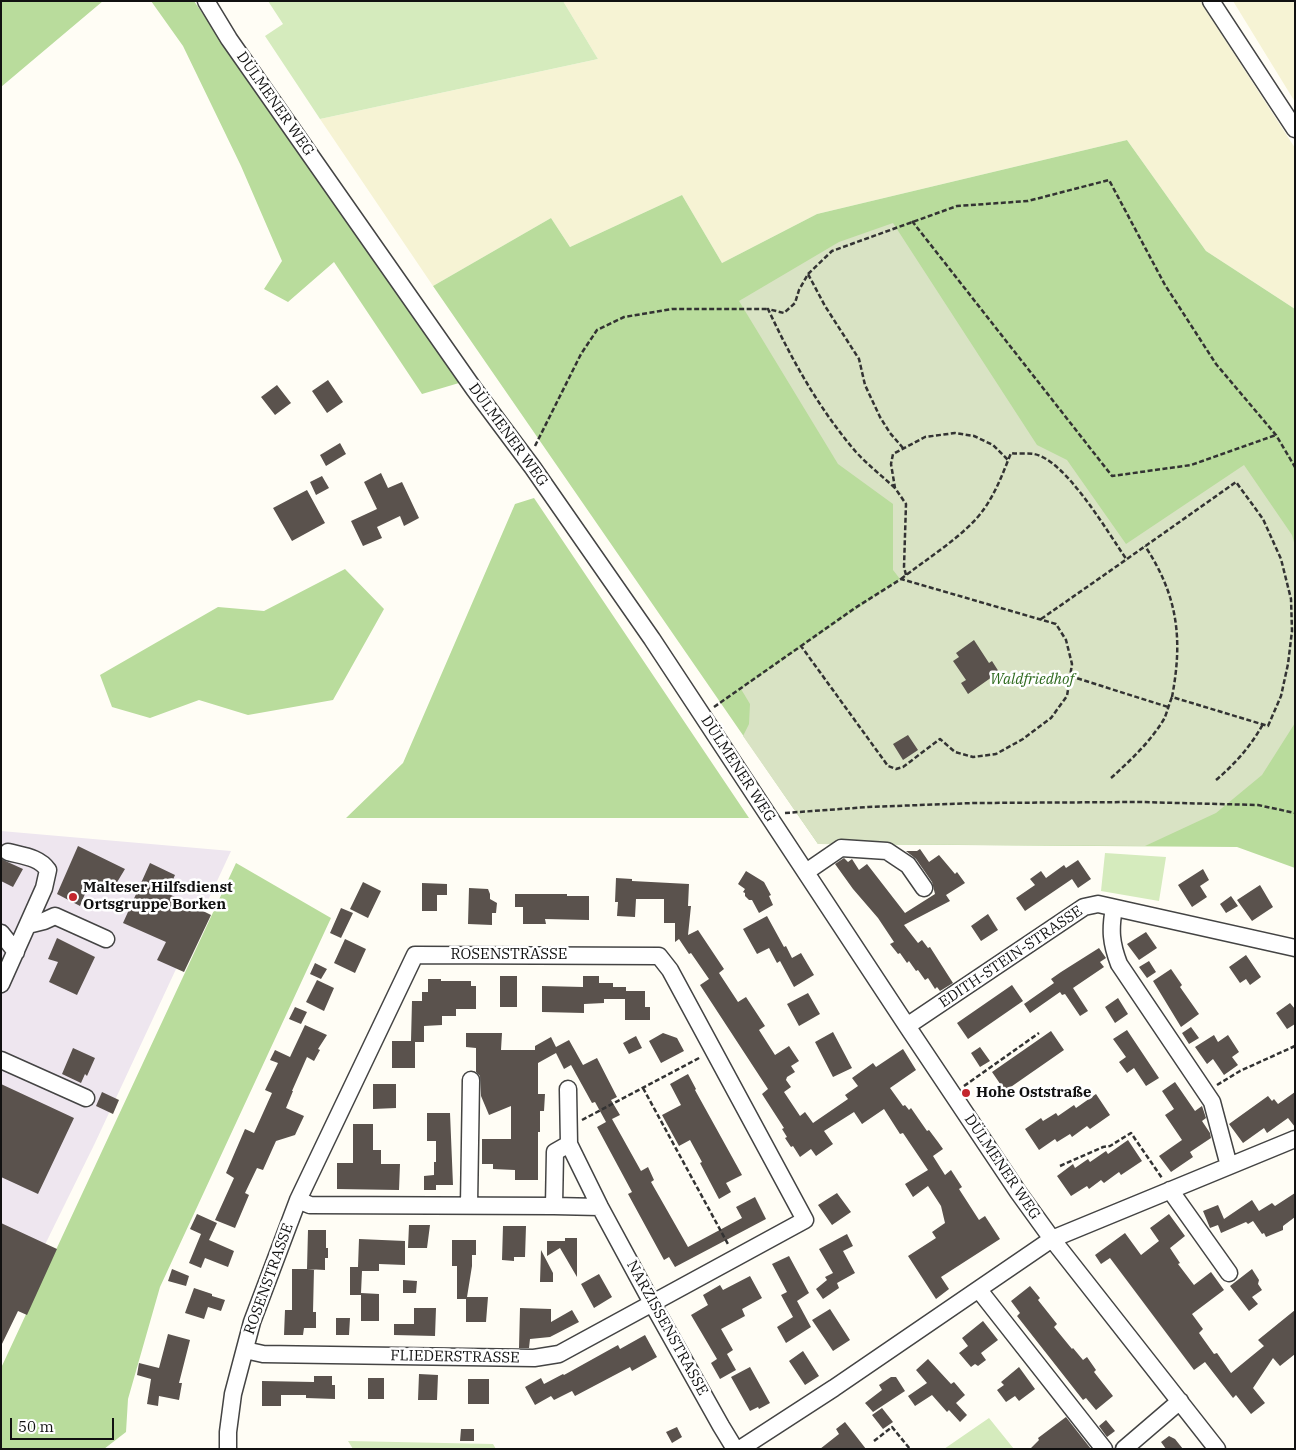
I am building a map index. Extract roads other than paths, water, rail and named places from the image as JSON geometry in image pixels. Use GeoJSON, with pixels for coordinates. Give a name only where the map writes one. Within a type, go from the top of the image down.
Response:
{"type":"FeatureCollection","features":[{"type":"Feature","properties":{"kind":"street","name":"DÜLMENER WEG"},"geometry":{"type":"LineString","coordinates":[[206,1],[229,40],[474,389],[533,468],[702,715],[952,1094],[1052,1239],[1217,1449]]}},
{"type":"Feature","properties":{"kind":"street"},"geometry":{"type":"LineString","coordinates":[[1211,1],[1295,129]]}},
{"type":"Feature","properties":{"kind":"street"},"geometry":{"type":"LineString","coordinates":[[806,872],[841,848],[887,851],[908,865],[924,888]]}},
{"type":"Feature","properties":{"kind":"street"},"geometry":{"type":"LineString","coordinates":[[1,984],[44,888],[48,870],[44,863],[8,852]]}},
{"type":"Feature","properties":{"kind":"street","name":"EDITH-STEIN-STRASSE"},"geometry":{"type":"LineString","coordinates":[[907,1026],[1084,907],[1098,904],[1295,948]]}},
{"type":"Feature","properties":{"kind":"street"},"geometry":{"type":"LineString","coordinates":[[1114,908],[1111,927],[1113,948],[1119,964],[1212,1102],[1230,1166]]}},
{"type":"Feature","properties":{"kind":"street"},"geometry":{"type":"LineString","coordinates":[[30,920],[55,916],[106,939]]}},
{"type":"Feature","properties":{"kind":"street"},"geometry":{"type":"LineString","coordinates":[[1,933],[16,952]]}},
{"type":"Feature","properties":{"kind":"street","name":"ROSENSTRASSE"},"geometry":{"type":"LineString","coordinates":[[228,1449],[228,1432],[233,1394],[244,1350],[252,1322],[298,1200],[415,955],[659,956],[670,970],[805,1220],[652,1303]]}},
{"type":"Feature","properties":{"kind":"street"},"geometry":{"type":"LineString","coordinates":[[1,1060],[86,1098]]}},
{"type":"Feature","properties":{"kind":"street"},"geometry":{"type":"LineString","coordinates":[[469,1205],[471,1080]]}},
{"type":"Feature","properties":{"kind":"street","name":"NARZISSENSTRASSE"},"geometry":{"type":"LineString","coordinates":[[568,1089],[569,1144],[600,1207],[652,1303],[721,1426],[736,1449]]}},
{"type":"Feature","properties":{"kind":"street"},"geometry":{"type":"LineString","coordinates":[[740,1449],[979,1290],[1052,1239],[1295,1139]]}},
{"type":"Feature","properties":{"kind":"street"},"geometry":{"type":"LineString","coordinates":[[554,1206],[555,1152],[569,1144]]}},
{"type":"Feature","properties":{"kind":"street"},"geometry":{"type":"LineString","coordinates":[[1170,1190],[1229,1273]]}},
{"type":"Feature","properties":{"kind":"street"},"geometry":{"type":"LineString","coordinates":[[298,1200],[310,1205],[600,1207]]}},
{"type":"Feature","properties":{"kind":"street"},"geometry":{"type":"LineString","coordinates":[[979,1290],[1104,1449]]}},
{"type":"Feature","properties":{"kind":"street","name":"FLIEDERSTRASSE"},"geometry":{"type":"LineString","coordinates":[[244,1350],[263,1354],[534,1358],[559,1354],[652,1303]]}},
{"type":"Feature","properties":{"kind":"street"},"geometry":{"type":"LineString","coordinates":[[1124,1449],[1180,1401]]}},
{"type":"Feature","properties":{"kind":"place","name":"Malteser Hilfsdienst Ortsgruppe Borken"},"geometry":{"type":"Point","coordinates":[73,897]}},
{"type":"Feature","properties":{"kind":"place","name":"Hohe Oststraße"},"geometry":{"type":"Point","coordinates":[966,1093]}},
{"type":"Feature","properties":{"kind":"park label","name":"Waldfriedhof"},"geometry":{"type":"Point","coordinates":[1032,680]}}]}
